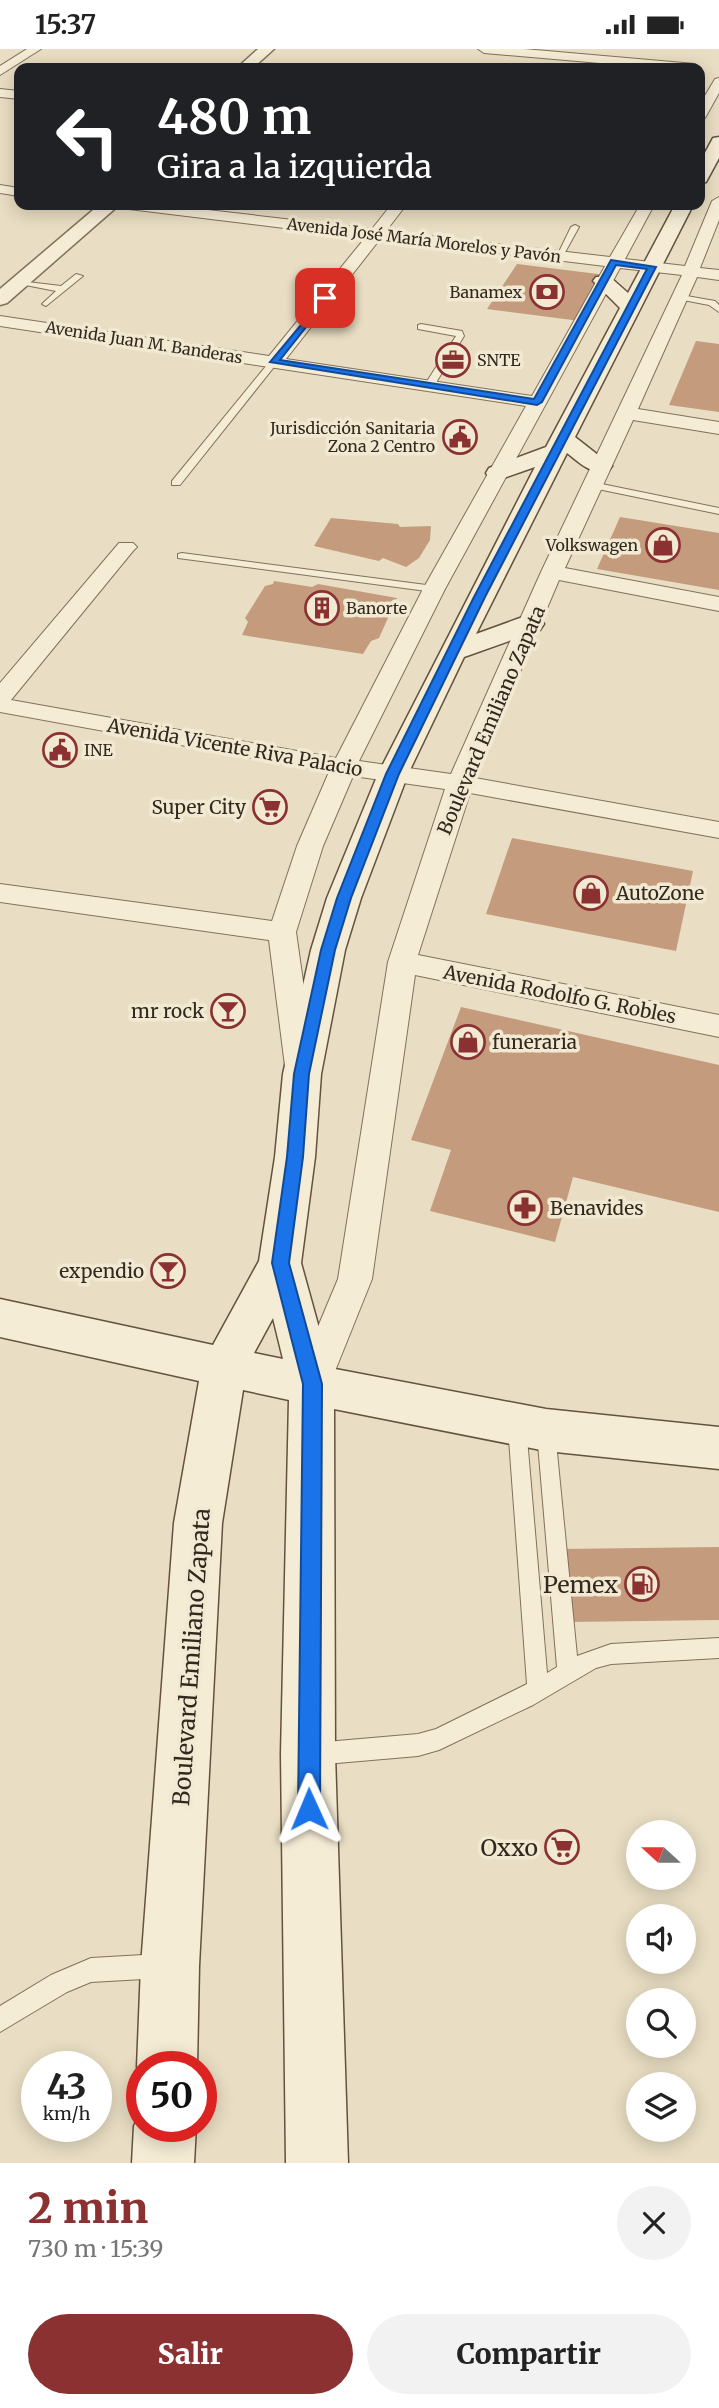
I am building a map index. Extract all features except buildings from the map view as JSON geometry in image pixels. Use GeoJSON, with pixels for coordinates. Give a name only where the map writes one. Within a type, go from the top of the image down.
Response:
{"type":"FeatureCollection","features":[{"type":"Feature","properties":{"kind":"main road"},"geometry":{"type":"LineString","coordinates":[[250,63],[267,49]]}},
{"type":"Feature","properties":{"kind":"main road"},"geometry":{"type":"LineString","coordinates":[[705,169],[719,142]]}},
{"type":"Feature","properties":{"kind":"main road"},"geometry":{"type":"LineString","coordinates":[[0,299],[104,210]]}},
{"type":"Feature","properties":{"kind":"main road","name":"Boulevard Emiliano Zapata"},"geometry":{"type":"LineString","coordinates":[[167,2051],[170,1966],[198,1523],[224,1367],[280,1263],[295,1157],[302,1074],[328,950],[348,886],[393,774],[558,445],[681,210]]}},
{"type":"Feature","properties":{"kind":"main road"},"geometry":{"type":"LineString","coordinates":[[608,271],[632,308]]}},
{"type":"Feature","properties":{"kind":"main road"},"geometry":{"type":"LineString","coordinates":[[498,473],[558,445],[596,475]]}},
{"type":"Feature","properties":{"kind":"main road"},"geometry":{"type":"LineString","coordinates":[[453,652],[530,624]]}},
{"type":"Feature","properties":{"kind":"main road","name":"Boulevard Emiliano Zapata"},"geometry":{"type":"LineString","coordinates":[[280,1263],[312,1384],[308,1754],[317,2163]]}},
{"type":"Feature","properties":{"kind":"main road"},"geometry":{"type":"LineString","coordinates":[[0,1318],[224,1367],[532,1426],[719,1448]]}},
{"type":"Feature","properties":{"kind":"main road"},"geometry":{"type":"LineString","coordinates":[[163,2163],[164,2142]]}},
{"type":"Feature","properties":{"kind":"street"},"geometry":{"type":"LineString","coordinates":[[0,71],[35,49]]}},
{"type":"Feature","properties":{"kind":"street"},"geometry":{"type":"LineString","coordinates":[[484,49],[639,63]]}},
{"type":"Feature","properties":{"kind":"street"},"geometry":{"type":"LineString","coordinates":[[705,106],[719,82]]}},
{"type":"Feature","properties":{"kind":"street","name":"Boulevard Emiliano Zapata"},"geometry":{"type":"LineString","coordinates":[[312,1384],[355,1279],[402,963],[460,783],[596,475],[681,297],[719,201]]}},
{"type":"Feature","properties":{"kind":"street","name":"Avenida José María Morelos y Pavón"},"geometry":{"type":"LineString","coordinates":[[171,210],[559,256],[608,271],[652,267],[719,275]]}},
{"type":"Feature","properties":{"kind":"street"},"geometry":{"type":"LineString","coordinates":[[274,362],[395,210]]}},
{"type":"Feature","properties":{"kind":"street","name":"Boulevard Emiliano Zapata"},"geometry":{"type":"LineString","coordinates":[[302,1074],[282,932],[310,846],[344,767],[434,589],[644,210]]}},
{"type":"Feature","properties":{"kind":"street","name":"Avenida Juan M. Banderas"},"geometry":{"type":"LineString","coordinates":[[0,321],[537,402]]}},
{"type":"Feature","properties":{"kind":"street"},"geometry":{"type":"LineString","coordinates":[[625,413],[719,428]]}},
{"type":"Feature","properties":{"kind":"street"},"geometry":{"type":"LineString","coordinates":[[0,698],[126,547]]}},
{"type":"Feature","properties":{"kind":"street"},"geometry":{"type":"LineString","coordinates":[[552,572],[719,604]]}},
{"type":"Feature","properties":{"kind":"street","name":"Avenida Vicente Riva Palacio"},"geometry":{"type":"LineString","coordinates":[[0,705],[344,767],[460,783],[719,830]]}},
{"type":"Feature","properties":{"kind":"street"},"geometry":{"type":"LineString","coordinates":[[0,893],[282,932]]}},
{"type":"Feature","properties":{"kind":"street","name":"Avenida Rodolfo G. Robles"},"geometry":{"type":"LineString","coordinates":[[402,963],[719,1025]]}},
{"type":"Feature","properties":{"kind":"lane"},"geometry":{"type":"LineString","coordinates":[[89,49],[104,50]]}},
{"type":"Feature","properties":{"kind":"lane"},"geometry":{"type":"LineString","coordinates":[[559,256],[575,227]]}},
{"type":"Feature","properties":{"kind":"lane"},"geometry":{"type":"LineString","coordinates":[[46,304],[79,276]]}},
{"type":"Feature","properties":{"kind":"lane"},"geometry":{"type":"LineString","coordinates":[[19,283],[63,289]]}},
{"type":"Feature","properties":{"kind":"lane"},"geometry":{"type":"LineString","coordinates":[[681,297],[712,303],[719,309]]}},
{"type":"Feature","properties":{"kind":"lane"},"geometry":{"type":"LineString","coordinates":[[421,327],[448,330],[460,336],[429,386]]}},
{"type":"Feature","properties":{"kind":"lane"},"geometry":{"type":"LineString","coordinates":[[176,483],[274,362]]}},
{"type":"Feature","properties":{"kind":"lane"},"geometry":{"type":"LineString","coordinates":[[596,475],[719,510]]}},
{"type":"Feature","properties":{"kind":"lane"},"geometry":{"type":"LineString","coordinates":[[181,556],[434,589]]}},
{"type":"Feature","properties":{"kind":"lane"},"geometry":{"type":"LineString","coordinates":[[532,1426],[568,1670]]}},
{"type":"Feature","properties":{"kind":"lane"},"geometry":{"type":"LineString","coordinates":[[532,1426],[538,1689]]}},
{"type":"Feature","properties":{"kind":"lane"},"geometry":{"type":"LineString","coordinates":[[308,1754],[418,1745],[439,1739],[538,1689],[568,1670],[611,1654],[719,1648]]}},
{"type":"Feature","properties":{"kind":"lane"},"geometry":{"type":"LineString","coordinates":[[0,2020],[59,1983],[91,1970],[170,1966]]}},
{"type":"Feature","properties":{"kind":"place","name":"Banamex"},"geometry":{"type":"Point","coordinates":[547,292]}},
{"type":"Feature","properties":{"kind":"place","name":"SNTE"},"geometry":{"type":"Point","coordinates":[453,360]}},
{"type":"Feature","properties":{"kind":"place","name":"Jurisdicción Sanitaria Zona 2 Centro"},"geometry":{"type":"Point","coordinates":[460,437]}},
{"type":"Feature","properties":{"kind":"place","name":"Volkswagen"},"geometry":{"type":"Point","coordinates":[663,545]}},
{"type":"Feature","properties":{"kind":"place","name":"Banorte"},"geometry":{"type":"Point","coordinates":[322,608]}},
{"type":"Feature","properties":{"kind":"place","name":"INE"},"geometry":{"type":"Point","coordinates":[60,750]}},
{"type":"Feature","properties":{"kind":"place","name":"Super City"},"geometry":{"type":"Point","coordinates":[270,807]}},
{"type":"Feature","properties":{"kind":"place","name":"AutoZone"},"geometry":{"type":"Point","coordinates":[591,893]}},
{"type":"Feature","properties":{"kind":"place","name":"mr rock"},"geometry":{"type":"Point","coordinates":[228,1011]}},
{"type":"Feature","properties":{"kind":"place","name":"funeraria"},"geometry":{"type":"Point","coordinates":[468,1042]}},
{"type":"Feature","properties":{"kind":"place","name":"Benavides"},"geometry":{"type":"Point","coordinates":[525,1208]}},
{"type":"Feature","properties":{"kind":"place","name":"expendio"},"geometry":{"type":"Point","coordinates":[168,1271]}},
{"type":"Feature","properties":{"kind":"place","name":"Pemex"},"geometry":{"type":"Point","coordinates":[642,1584]}},
{"type":"Feature","properties":{"kind":"place","name":"Oxxo"},"geometry":{"type":"Point","coordinates":[562,1847]}},
{"type":"Feature","properties":{"kind":"route"},"geometry":{"type":"LineString","coordinates":[[309,1809],[312,1384],[280,1263],[295,1157],[302,1074],[328,950],[344,898],[393,774],[480,597],[652,267],[614,262],[537,402],[274,362],[325,298]]}}]}
